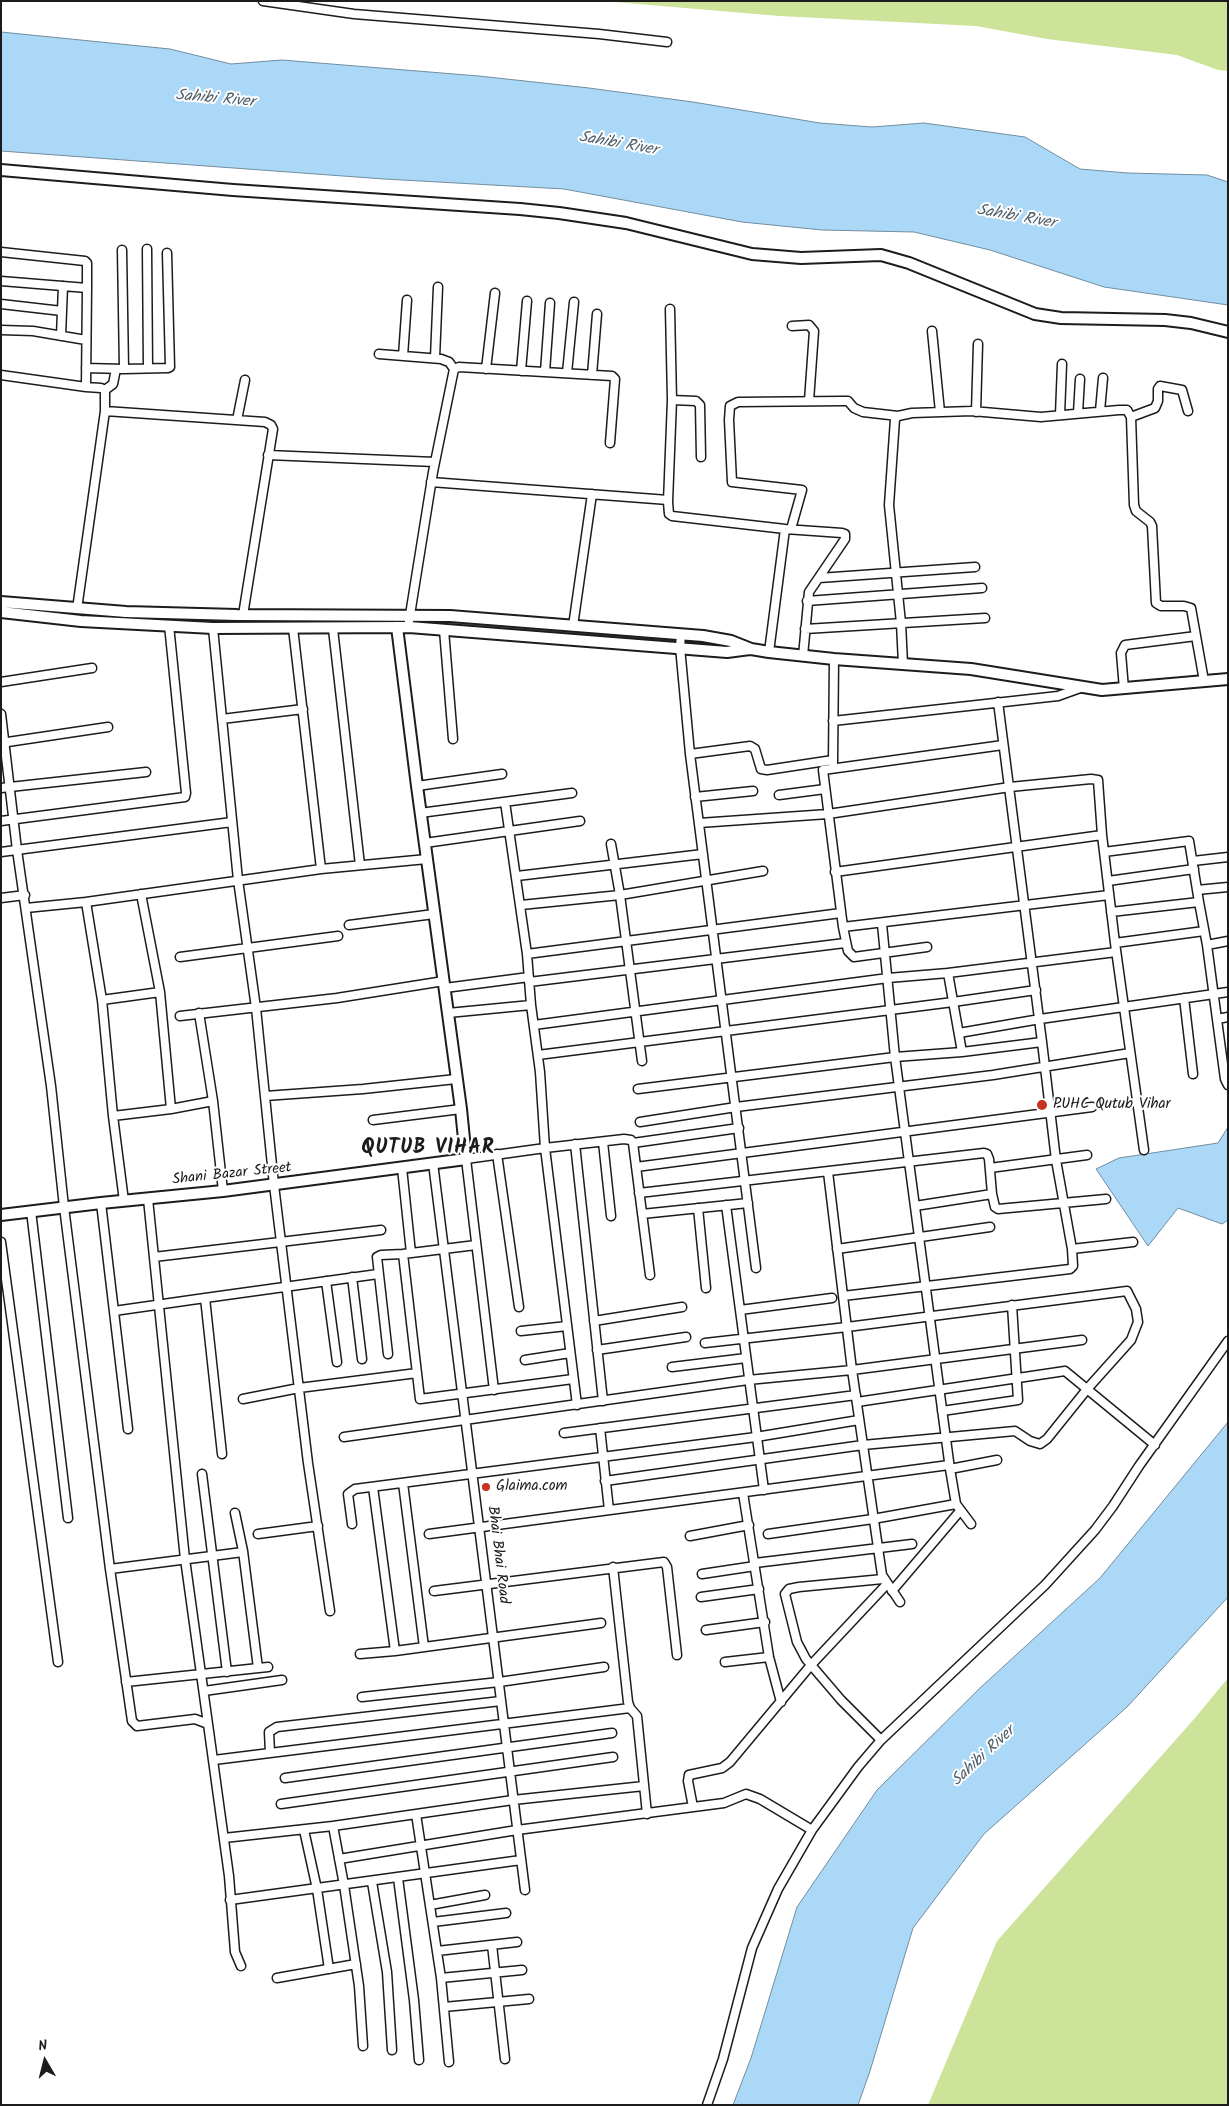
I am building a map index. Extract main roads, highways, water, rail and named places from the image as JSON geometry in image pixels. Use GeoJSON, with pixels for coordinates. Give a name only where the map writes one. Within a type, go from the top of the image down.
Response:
{"type":"FeatureCollection","features":[{"type":"Feature","properties":{"kind":"water","name":"Sahibi River"},"geometry":{"type":"Polygon","coordinates":[[[1,32],[170,49],[231,64],[282,60],[479,76],[589,88],[693,102],[820,123],[872,127],[924,123],[1025,137],[1080,169],[1128,173],[1207,175],[1228,182],[1228,305],[1104,287],[990,250],[914,232],[822,230],[742,222],[564,189],[384,179],[1,151],[1,32]]]}},
{"type":"Feature","properties":{"kind":"water"},"geometry":{"type":"Polygon","coordinates":[[[1228,1127],[1228,1220],[1222,1224],[1178,1208],[1148,1246],[1096,1169],[1119,1158],[1218,1143],[1228,1127]]]}},
{"type":"Feature","properties":{"kind":"water","name":"Sahibi River"},"geometry":{"type":"Polygon","coordinates":[[[1228,1422],[1228,1597],[1127,1707],[984,1834],[913,1928],[858,2105],[733,2105],[751,2058],[797,1907],[877,1790],[980,1688],[1100,1578],[1228,1422]]]}},
{"type":"Feature","properties":{"kind":"place","name":"PUHC Qutub Vihar"},"geometry":{"type":"Point","coordinates":[1042,1105]}},
{"type":"Feature","properties":{"kind":"place","name":"Glaima.com"},"geometry":{"type":"Point","coordinates":[486,1487]}},
{"type":"Feature","properties":{"kind":"district","name":"QUTUB VIHAR"},"geometry":{"type":"Point","coordinates":[428,1150]}}]}
